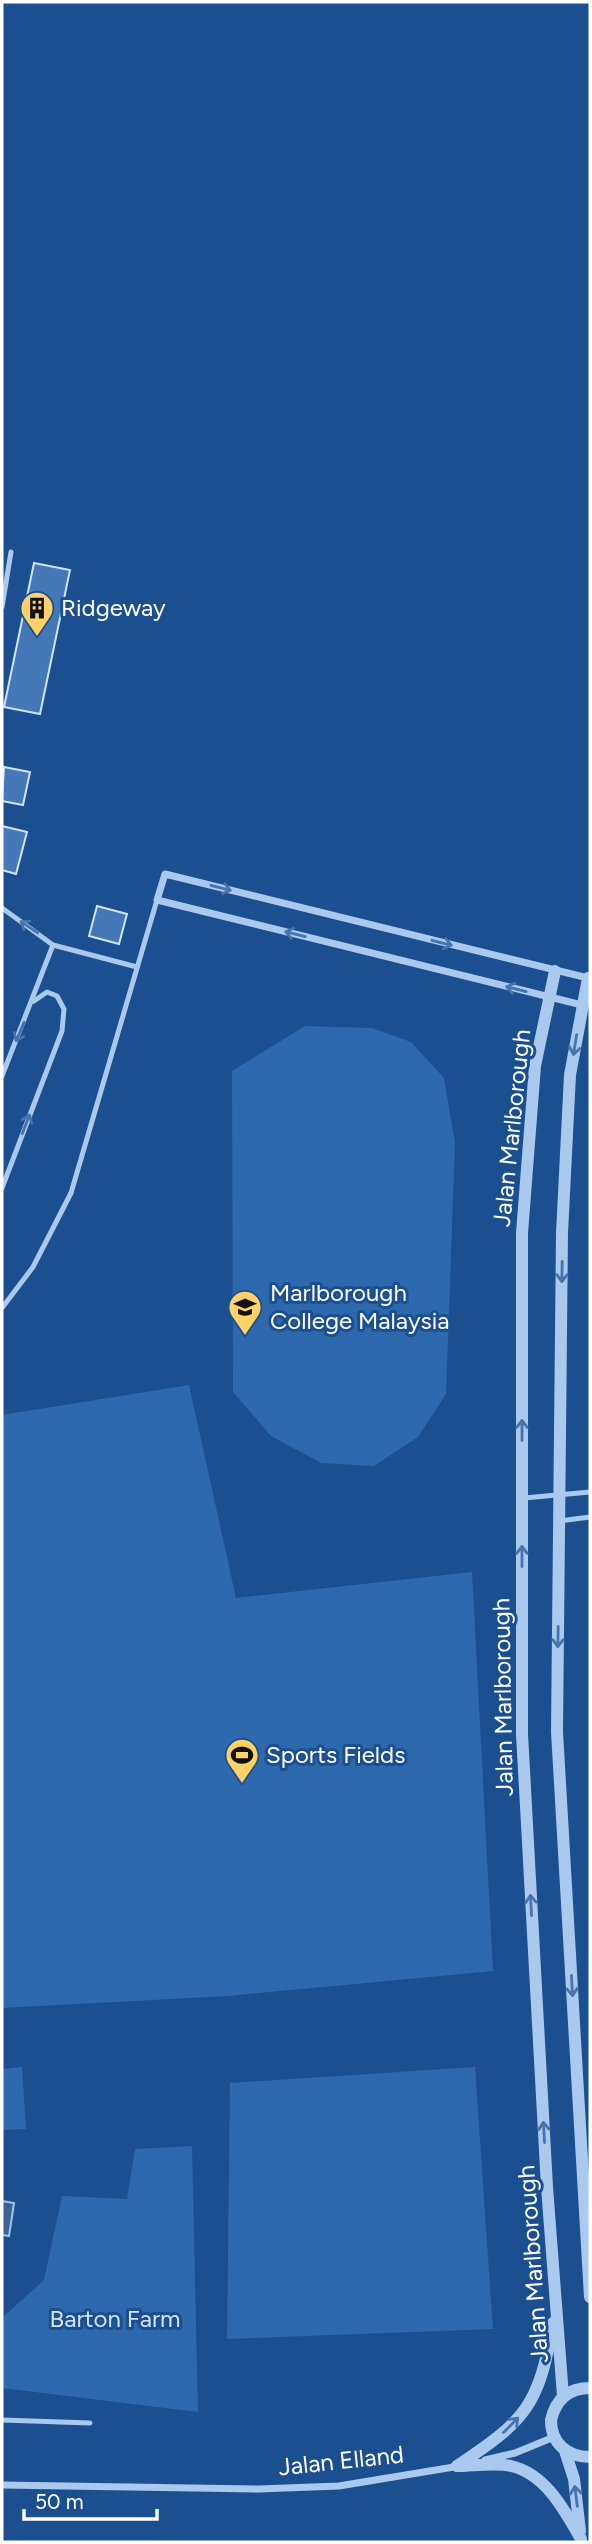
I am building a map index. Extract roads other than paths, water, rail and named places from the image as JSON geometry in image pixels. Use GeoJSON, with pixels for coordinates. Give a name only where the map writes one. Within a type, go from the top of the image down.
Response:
{"type":"FeatureCollection","features":[{"type":"Feature","properties":{"kind":"street"},"geometry":{"type":"LineString","coordinates":[[157,900],[165,874],[589,978],[570,1075],[562,1233],[557,1732],[590,2297]]}},
{"type":"Feature","properties":{"kind":"street","name":"Jalan Marlborough"},"geometry":{"type":"LineString","coordinates":[[157,900],[582,1005]]}},
{"type":"Feature","properties":{"kind":"street","name":"Jalan Marlborough"},"geometry":{"type":"LineString","coordinates":[[555,971],[535,1066],[522,1233],[522,1734],[563,2396]]}},
{"type":"Feature","properties":{"kind":"street"},"geometry":{"type":"LineString","coordinates":[[457,2466],[495,2441],[517,2420],[536,2393],[544,2373],[556,2309]]}},
{"type":"Feature","properties":{"kind":"street"},"geometry":{"type":"LineString","coordinates":[[581,2540],[574,2479],[565,2451],[554,2437],[551,2428],[553,2411],[563,2396],[590,2388]]}},
{"type":"Feature","properties":{"kind":"street","name":"Jalan Elland"},"geometry":{"type":"LineString","coordinates":[[2,2484],[259,2489],[326,2486],[457,2466],[515,2453],[554,2437]]}},
{"type":"Feature","properties":{"kind":"street"},"geometry":{"type":"LineString","coordinates":[[565,2451],[590,2457]]}},
{"type":"Feature","properties":{"kind":"street"},"geometry":{"type":"LineString","coordinates":[[457,2466],[511,2466],[537,2480],[560,2502],[581,2540]]}},
{"type":"Feature","properties":{"kind":"lane"},"geometry":{"type":"LineString","coordinates":[[2,607],[11,552]]}},
{"type":"Feature","properties":{"kind":"lane"},"geometry":{"type":"LineString","coordinates":[[2,1308],[33,1267],[71,1192],[157,900]]}},
{"type":"Feature","properties":{"kind":"lane"},"geometry":{"type":"LineString","coordinates":[[2,908],[53,945],[137,967]]}},
{"type":"Feature","properties":{"kind":"lane"},"geometry":{"type":"LineString","coordinates":[[2,1076],[34,1000],[53,945]]}},
{"type":"Feature","properties":{"kind":"lane"},"geometry":{"type":"LineString","coordinates":[[2,1188],[62,1031],[64,1009],[57,996],[47,992],[34,1000]]}},
{"type":"Feature","properties":{"kind":"lane"},"geometry":{"type":"LineString","coordinates":[[522,1499],[590,1492]]}},
{"type":"Feature","properties":{"kind":"lane"},"geometry":{"type":"LineString","coordinates":[[559,1521],[590,1517]]}},
{"type":"Feature","properties":{"kind":"lane"},"geometry":{"type":"LineString","coordinates":[[2,2420],[90,2423]]}},
{"type":"Feature","properties":{"kind":"place","name":"Ridgeway"},"geometry":{"type":"Point","coordinates":[37,638]}},
{"type":"Feature","properties":{"kind":"place","name":"Marlborough College Malaysia"},"geometry":{"type":"Point","coordinates":[245,1337]}},
{"type":"Feature","properties":{"kind":"place","name":"Sports Fields"},"geometry":{"type":"Point","coordinates":[242,1785]}},
{"type":"Feature","properties":{"kind":"park label","name":"Barton Farm"},"geometry":{"type":"Point","coordinates":[115,2319]}}]}
